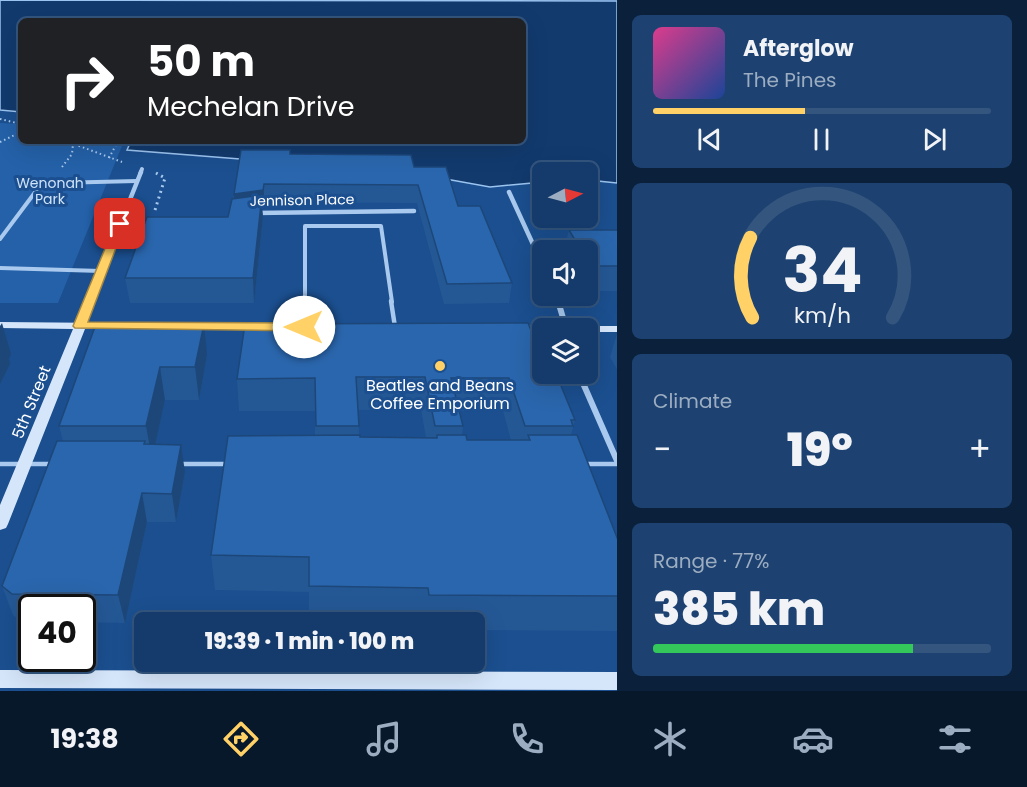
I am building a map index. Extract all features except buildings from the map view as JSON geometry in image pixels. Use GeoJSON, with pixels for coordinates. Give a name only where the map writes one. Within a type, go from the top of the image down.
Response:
{"type":"FeatureCollection","features":[{"type":"Feature","properties":{"kind":"street"},"geometry":{"type":"LineString","coordinates":[[80,326],[142,170]]}},
{"type":"Feature","properties":{"kind":"street"},"geometry":{"type":"LineString","coordinates":[[509,192],[532,242]]}},
{"type":"Feature","properties":{"kind":"street","name":"Jennison Place"},"geometry":{"type":"LineString","coordinates":[[245,213],[414,211]]}},
{"type":"Feature","properties":{"kind":"street"},"geometry":{"type":"LineString","coordinates":[[120,224],[161,225]]}},
{"type":"Feature","properties":{"kind":"street"},"geometry":{"type":"LineString","coordinates":[[0,325],[125,326]]}},
{"type":"Feature","properties":{"kind":"street","name":"5th Street"},"geometry":{"type":"LineString","coordinates":[[0,524],[80,326]]}},
{"type":"Feature","properties":{"kind":"street"},"geometry":{"type":"LineString","coordinates":[[173,326],[269,327]]}},
{"type":"Feature","properties":{"kind":"street"},"geometry":{"type":"LineString","coordinates":[[501,328],[532,329]]}},
{"type":"Feature","properties":{"kind":"street"},"geometry":{"type":"LineString","coordinates":[[598,329],[617,329]]}},
{"type":"Feature","properties":{"kind":"street"},"geometry":{"type":"LineString","coordinates":[[583,384],[617,462]]}},
{"type":"Feature","properties":{"kind":"street"},"geometry":{"type":"LineString","coordinates":[[0,679],[330,686],[617,681]]}},
{"type":"Feature","properties":{"kind":"lane"},"geometry":{"type":"LineString","coordinates":[[0,239],[36,191],[55,183],[137,181]]}},
{"type":"Feature","properties":{"kind":"lane"},"geometry":{"type":"LineString","coordinates":[[304,327],[305,226],[381,226],[395,328]]}},
{"type":"Feature","properties":{"kind":"lane"},"geometry":{"type":"LineString","coordinates":[[0,268],[101,271]]}},
{"type":"Feature","properties":{"kind":"lane"},"geometry":{"type":"LineString","coordinates":[[0,464],[61,464]]}},
{"type":"Feature","properties":{"kind":"lane"},"geometry":{"type":"LineString","coordinates":[[167,464],[238,464]]}},
{"type":"Feature","properties":{"kind":"lane"},"geometry":{"type":"LineString","coordinates":[[580,464],[617,464]]}},
{"type":"Feature","properties":{"kind":"path"},"geometry":{"type":"LineString","coordinates":[[0,118],[18,123]]}},
{"type":"Feature","properties":{"kind":"path"},"geometry":{"type":"LineString","coordinates":[[0,142],[18,133]]}},
{"type":"Feature","properties":{"kind":"path"},"geometry":{"type":"LineString","coordinates":[[109,158],[116,144]]}},
{"type":"Feature","properties":{"kind":"green space","name":"Wenonah Park"},"geometry":{"type":"Polygon","coordinates":[[[0,123],[18,124],[18,144],[123,144],[58,303],[0,303],[0,123]]]}},
{"type":"Feature","properties":{"kind":"shaded area"},"geometry":{"type":"Polygon","coordinates":[[[0,0],[617,1],[617,183],[598,181],[598,162],[532,162],[532,183],[490,187],[407,172],[127,150],[130,144],[526,144],[526,18],[18,18],[18,112],[0,110],[0,0]]]}},
{"type":"Feature","properties":{"kind":"place","name":"Beatles and Beans Coffee Emporium"},"geometry":{"type":"Point","coordinates":[440,366]}},
{"type":"Feature","properties":{"kind":"route"},"geometry":{"type":"LineString","coordinates":[[120,224],[80,326],[304,327]]}}]}
